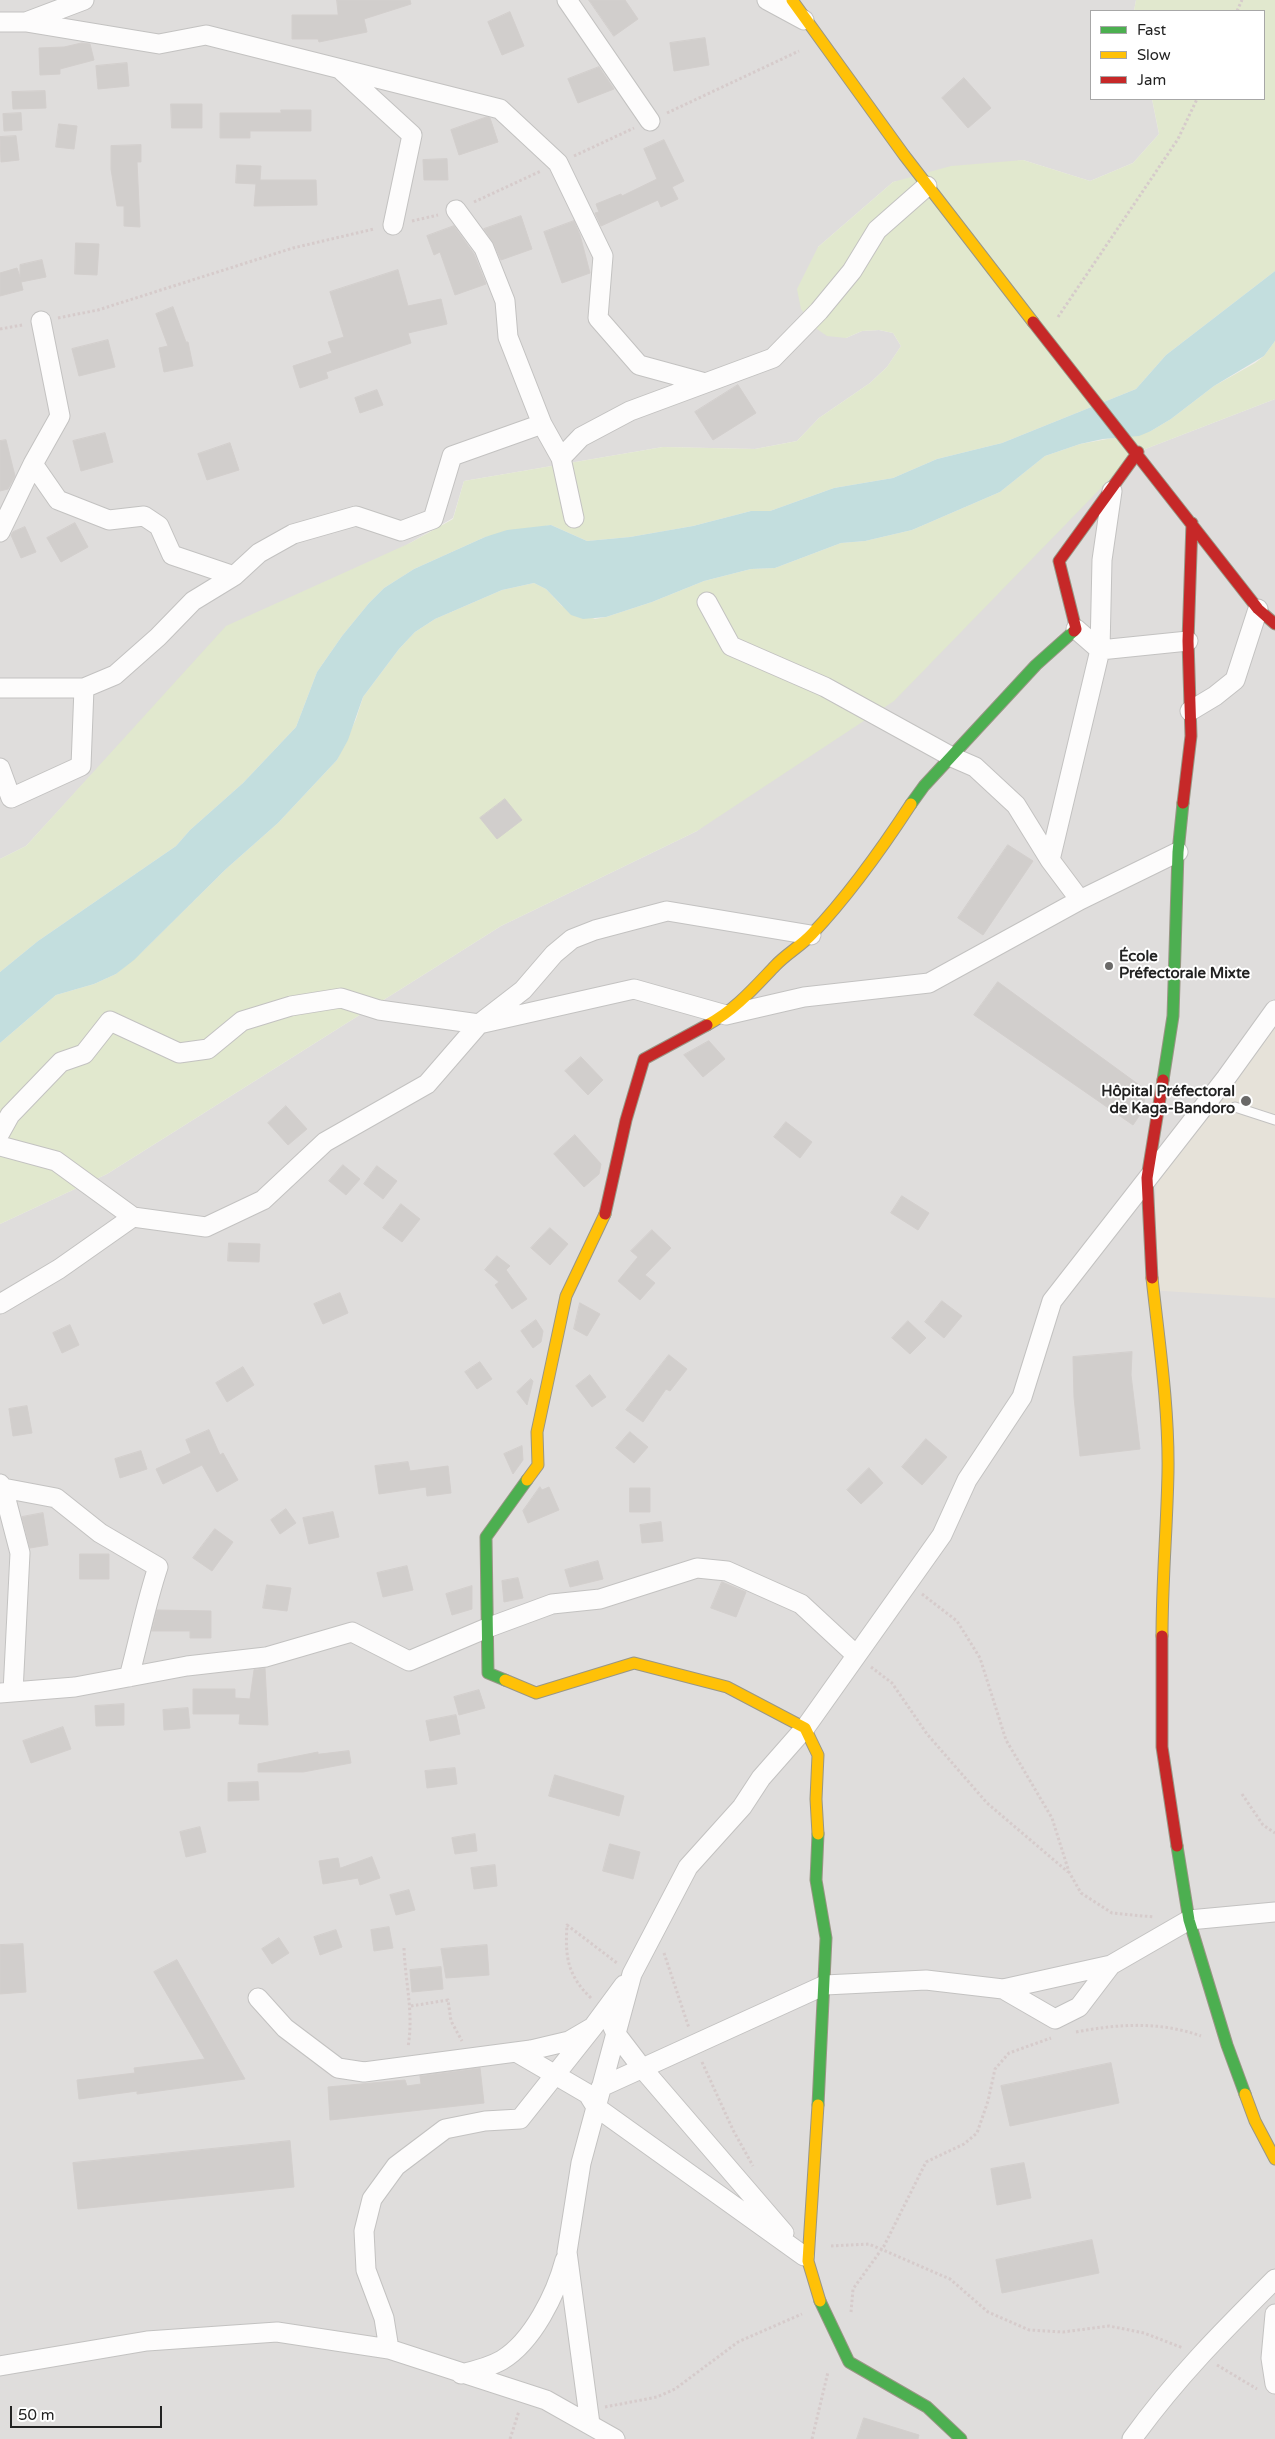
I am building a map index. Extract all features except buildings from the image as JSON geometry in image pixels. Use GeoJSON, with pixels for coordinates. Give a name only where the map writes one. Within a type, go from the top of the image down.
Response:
{"type":"FeatureCollection","features":[{"type":"Feature","properties":{"kind":"street"},"geometry":{"type":"LineString","coordinates":[[26,22],[84,0]]}},
{"type":"Feature","properties":{"kind":"street"},"geometry":{"type":"LineString","coordinates":[[567,0],[650,121]]}},
{"type":"Feature","properties":{"kind":"street"},"geometry":{"type":"LineString","coordinates":[[767,0],[807,22]]}},
{"type":"Feature","properties":{"kind":"street"},"geometry":{"type":"LineString","coordinates":[[792,0],[927,186],[1138,452],[1258,609],[1275,624]]}},
{"type":"Feature","properties":{"kind":"street"},"geometry":{"type":"LineString","coordinates":[[0,22],[26,22],[159,44],[206,35],[500,109],[558,163],[603,256],[598,318],[639,365],[705,384]]}},
{"type":"Feature","properties":{"kind":"street"},"geometry":{"type":"LineString","coordinates":[[340,69],[412,135],[393,225]]}},
{"type":"Feature","properties":{"kind":"street"},"geometry":{"type":"LineString","coordinates":[[561,458],[581,437],[630,411],[773,358],[819,311],[852,271],[877,230],[927,186]]}},
{"type":"Feature","properties":{"kind":"street"},"geometry":{"type":"LineString","coordinates":[[456,210],[484,248],[505,301],[508,337],[542,424],[561,458],[574,518]]}},
{"type":"Feature","properties":{"kind":"street"},"geometry":{"type":"LineString","coordinates":[[0,532],[33,464],[60,416],[41,321]]}},
{"type":"Feature","properties":{"kind":"street"},"geometry":{"type":"LineString","coordinates":[[0,688],[84,688],[115,675],[158,637],[193,601],[234,576],[259,553],[302,531],[356,516],[401,531],[433,519],[452,456],[542,424]]}},
{"type":"Feature","properties":{"kind":"street"},"geometry":{"type":"LineString","coordinates":[[1138,452],[1059,561],[1076,629],[1100,650],[1188,641]]}},
{"type":"Feature","properties":{"kind":"street"},"geometry":{"type":"LineString","coordinates":[[33,464],[58,500],[108,520],[144,516],[159,526],[172,554],[234,576]]}},
{"type":"Feature","properties":{"kind":"street"},"geometry":{"type":"LineString","coordinates":[[1050,860],[1100,650],[1102,560],[1112,490]]}},
{"type":"Feature","properties":{"kind":"street"},"geometry":{"type":"LineString","coordinates":[[1192,523],[1188,641],[1192,736],[1178,852],[1173,1016],[1147,1178],[1152,1278],[1162,1373],[1168,1471],[1162,1577],[1162,1747],[1190,1920],[1227,2045],[1255,2121],[1275,2159]]}},
{"type":"Feature","properties":{"kind":"street"},"geometry":{"type":"LineString","coordinates":[[707,602],[731,646],[825,688],[976,767],[1016,805],[1050,860],[1080,900]]}},
{"type":"Feature","properties":{"kind":"street"},"geometry":{"type":"LineString","coordinates":[[1190,711],[1215,696],[1235,680],[1258,609]]}},
{"type":"Feature","properties":{"kind":"street"},"geometry":{"type":"LineString","coordinates":[[961,2439],[927,2407],[849,2362],[822,2306],[807,2255],[825,1986],[826,1938],[816,1880],[819,1824],[816,1799],[818,1755],[805,1728],[727,1687],[634,1663],[536,1693],[488,1673],[486,1537],[538,1465],[537,1432],[566,1296],[606,1212],[626,1120],[644,1059],[726,1015],[754,990],[776,965],[811,935],[864,874],[924,786],[1036,665],[1076,629]]}},
{"type":"Feature","properties":{"kind":"street"},"geometry":{"type":"LineString","coordinates":[[0,768],[11,798],[81,766],[84,688]]}},
{"type":"Feature","properties":{"kind":"street"},"geometry":{"type":"LineString","coordinates":[[0,1133],[10,1115],[62,1062],[84,1054],[110,1021],[179,1054],[208,1049],[242,1021],[291,1006],[341,998],[379,1010],[479,1024],[634,988],[726,1015],[804,997],[929,983],[1080,900],[1178,852]]}},
{"type":"Feature","properties":{"kind":"street"},"geometry":{"type":"LineString","coordinates":[[0,1146],[56,1161],[133,1217],[206,1226],[263,1200],[324,1142],[427,1084],[479,1024],[523,990],[554,954],[572,939],[595,930],[667,911],[811,935]]}},
{"type":"Feature","properties":{"kind":"street"},"geometry":{"type":"LineString","coordinates":[[389,2349],[384,2318],[366,2270],[364,2231],[372,2199],[396,2166],[445,2129],[485,2122],[520,2119],[606,2012],[632,1974],[688,1867],[742,1807],[760,1778],[805,1728],[855,1654],[942,1535],[967,1480],[1022,1397],[1052,1301],[1226,1078],[1275,1010]]}},
{"type":"Feature","properties":{"kind":"street"},"geometry":{"type":"LineString","coordinates":[[0,1304],[60,1269],[133,1217]]}},
{"type":"Feature","properties":{"kind":"street"},"geometry":{"type":"LineString","coordinates":[[129,1677],[141,1633],[147,1599],[158,1567],[100,1533],[56,1498],[2,1486],[20,1553],[7,1693],[75,1688],[187,1666],[266,1656],[352,1632],[409,1661],[487,1628],[552,1604],[600,1599],[697,1568],[727,1571],[800,1604],[855,1654]]}},
{"type":"Feature","properties":{"kind":"street"},"geometry":{"type":"LineString","coordinates":[[601,2087],[825,1986],[926,1980],[1003,1989],[1111,1965],[1190,1920],[1275,1912]]}},
{"type":"Feature","properties":{"kind":"street"},"geometry":{"type":"LineString","coordinates":[[1003,1989],[1055,2020],[1079,2007],[1111,1965]]}},
{"type":"Feature","properties":{"kind":"street"},"geometry":{"type":"LineString","coordinates":[[461,2374],[502,2360],[527,2336],[559,2283],[567,2252],[581,2163],[632,1974]]}},
{"type":"Feature","properties":{"kind":"street"},"geometry":{"type":"LineString","coordinates":[[258,1998],[284,2028],[338,2068],[364,2072],[516,2052],[570,2041],[593,2027]]}},
{"type":"Feature","properties":{"kind":"street"},"geometry":{"type":"LineString","coordinates":[[606,2012],[616,2034],[642,2068],[807,2255]]}},
{"type":"Feature","properties":{"kind":"street"},"geometry":{"type":"LineString","coordinates":[[516,2052],[588,2094],[596,2107],[807,2255]]}},
{"type":"Feature","properties":{"kind":"street"},"geometry":{"type":"LineString","coordinates":[[567,2252],[590,2419]]}},
{"type":"Feature","properties":{"kind":"street"},"geometry":{"type":"LineString","coordinates":[[1132,2439],[1160,2401],[1200,2354],[1275,2279]]}},
{"type":"Feature","properties":{"kind":"street"},"geometry":{"type":"LineString","coordinates":[[1268,2387],[1275,2314]]}},
{"type":"Feature","properties":{"kind":"street"},"geometry":{"type":"LineString","coordinates":[[0,2366],[147,2341],[277,2332],[389,2349],[461,2374],[546,2400],[590,2419],[615,2439]]}},
{"type":"Feature","properties":{"kind":"lane"},"geometry":{"type":"LineString","coordinates":[[1235,1107],[1275,1120]]}},
{"type":"Feature","properties":{"kind":"path"},"geometry":{"type":"LineString","coordinates":[[1045,337],[1178,139],[1197,100]]}},
{"type":"Feature","properties":{"kind":"path"},"geometry":{"type":"LineString","coordinates":[[908,1584],[957,1621],[980,1658],[1006,1740],[1052,1818],[1069,1872],[1081,1893],[1112,1913],[1190,1920]]}},
{"type":"Feature","properties":{"kind":"path"},"geometry":{"type":"LineString","coordinates":[[855,1654],[892,1683],[927,1734],[987,1803],[1069,1872]]}},
{"type":"Feature","properties":{"kind":"path"},"geometry":{"type":"LineString","coordinates":[[1242,1794],[1263,1825],[1275,1833]]}},
{"type":"Feature","properties":{"kind":"path"},"geometry":{"type":"LineString","coordinates":[[606,2012],[588,1996],[570,1969],[565,1954],[567,1925],[632,1974]]}},
{"type":"Feature","properties":{"kind":"path"},"geometry":{"type":"LineString","coordinates":[[656,1929],[694,2045],[733,2130],[757,2172]]}},
{"type":"Feature","properties":{"kind":"path"},"geometry":{"type":"LineString","coordinates":[[404,1948],[405,1979],[411,2006],[411,2034],[405,2067]]}},
{"type":"Feature","properties":{"kind":"path"},"geometry":{"type":"LineString","coordinates":[[411,2006],[448,2000],[451,2022],[462,2041],[490,2056]]}},
{"type":"Feature","properties":{"kind":"path"},"geometry":{"type":"LineString","coordinates":[[1072,2033],[1136,2025],[1162,2026],[1183,2030],[1227,2045]]}},
{"type":"Feature","properties":{"kind":"path"},"geometry":{"type":"LineString","coordinates":[[812,2439],[823,2402],[836,2334],[851,2313],[853,2289],[881,2250],[926,2162],[964,2144],[977,2133],[988,2101],[995,2069],[1009,2053],[1055,2037]]}},
{"type":"Feature","properties":{"kind":"path"},"geometry":{"type":"LineString","coordinates":[[807,2255],[868,2244],[950,2279],[988,2312],[1029,2330],[1063,2332],[1109,2326],[1144,2333],[1200,2354],[1268,2387]]}},
{"type":"Feature","properties":{"kind":"path"},"geometry":{"type":"LineString","coordinates":[[590,2419],[605,2407],[657,2397],[675,2390],[738,2342],[822,2306]]}},
{"type":"Feature","properties":{"kind":"path"},"geometry":{"type":"LineString","coordinates":[[510,2439],[525,2394]]}},
{"type":"Feature","properties":{"kind":"shaded area"},"geometry":{"type":"Polygon","coordinates":[[[0,0],[1136,0],[1134,10],[1090,10],[1090,100],[1152,100],[1159,134],[1133,163],[1090,181],[1023,160],[893,182],[818,247],[846,338],[862,331],[879,330],[893,333],[901,346],[887,367],[870,383],[819,418],[797,441],[755,449],[663,447],[464,481],[453,518],[410,543],[119,745],[26,846],[0,859],[0,0]]]}},
{"type":"Feature","properties":{"kind":"shaded area"},"geometry":{"type":"Polygon","coordinates":[[[1275,399],[1275,2439],[0,2439],[0,1224],[107,1174],[501,926],[697,831],[1135,453],[1275,399]]]}},
{"type":"Feature","properties":{"kind":"shaded area","name":"Hôpital Préfectoral de Kaga-Bandoro"},"geometry":{"type":"Polygon","coordinates":[[[1275,1025],[1275,1298],[1148,1290],[1157,1177],[1275,1025]]]}},
{"type":"Feature","properties":{"kind":"green space"},"geometry":{"type":"Polygon","coordinates":[[[1136,0],[1275,0],[1275,271],[1166,355],[1136,389],[1002,443],[937,459],[893,478],[834,488],[770,511],[751,511],[693,526],[630,537],[587,541],[551,525],[485,537],[414,569],[384,588],[342,636],[317,672],[296,727],[243,783],[190,830],[176,846],[38,941],[0,972],[0,859],[26,846],[226,626],[410,543],[453,519],[464,481],[663,447],[755,449],[797,441],[819,418],[870,383],[887,367],[901,346],[893,333],[879,330],[862,331],[846,338],[827,336],[814,327],[801,309],[797,289],[818,247],[893,182],[951,166],[1023,160],[1090,181],[1133,163],[1159,134],[1152,100],[1265,100],[1265,10],[1134,10],[1136,0]]]}},
{"type":"Feature","properties":{"kind":"green space"},"geometry":{"type":"Polygon","coordinates":[[[1275,341],[1275,399],[1135,453],[894,701],[697,831],[501,926],[107,1174],[0,1224],[0,1043],[56,995],[94,984],[116,974],[144,950],[226,869],[278,823],[337,760],[356,719],[363,697],[399,649],[415,632],[435,619],[502,590],[534,583],[546,589],[562,606],[595,619],[652,602],[704,581],[751,569],[775,568],[841,543],[865,541],[912,530],[1000,492],[1045,456],[1080,444],[1151,431],[1171,419],[1214,386],[1255,363],[1264,356],[1275,341]]]}},
{"type":"Feature","properties":{"kind":"water"},"geometry":{"type":"Polygon","coordinates":[[[1275,271],[1275,341],[1264,356],[1214,386],[1171,419],[1139,436],[1103,439],[1080,444],[1045,456],[1000,492],[912,530],[865,541],[841,543],[775,568],[751,569],[704,581],[652,602],[606,617],[583,619],[571,615],[546,589],[534,583],[502,590],[435,619],[415,632],[399,649],[363,697],[348,740],[337,760],[278,823],[226,869],[134,960],[116,974],[94,984],[56,995],[0,1043],[0,972],[38,941],[176,846],[190,830],[243,783],[296,727],[317,672],[342,636],[384,588],[414,569],[485,537],[507,530],[551,525],[587,541],[630,537],[693,526],[751,511],[770,511],[834,488],[893,478],[937,459],[1002,443],[1136,389],[1166,355],[1275,271]]]}},
{"type":"Feature","properties":{"kind":"traffic: fast"},"geometry":{"type":"LineString","coordinates":[[911,804],[924,786],[1036,665],[1074,631]]}},
{"type":"Feature","properties":{"kind":"traffic: fast"},"geometry":{"type":"LineString","coordinates":[[1163,1080],[1173,1016],[1178,852],[1183,803]]}},
{"type":"Feature","properties":{"kind":"traffic: fast"},"geometry":{"type":"LineString","coordinates":[[505,1680],[488,1673],[486,1537],[527,1480]]}},
{"type":"Feature","properties":{"kind":"traffic: fast"},"geometry":{"type":"LineString","coordinates":[[818,1834],[816,1880],[826,1938],[818,2105]]}},
{"type":"Feature","properties":{"kind":"traffic: fast"},"geometry":{"type":"LineString","coordinates":[[1177,1846],[1189,1920],[1227,2045],[1245,2094]]}},
{"type":"Feature","properties":{"kind":"traffic: fast"},"geometry":{"type":"LineString","coordinates":[[820,2301],[849,2362],[927,2407],[961,2439]]}},
{"type":"Feature","properties":{"kind":"traffic: slow"},"geometry":{"type":"LineString","coordinates":[[792,0],[904,155],[1033,322]]}},
{"type":"Feature","properties":{"kind":"traffic: slow"},"geometry":{"type":"LineString","coordinates":[[707,1025],[735,1006],[779,962],[812,934],[864,871],[911,804]]}},
{"type":"Feature","properties":{"kind":"traffic: slow"},"geometry":{"type":"LineString","coordinates":[[527,1480],[538,1465],[537,1432],[566,1296],[605,1214]]}},
{"type":"Feature","properties":{"kind":"traffic: slow"},"geometry":{"type":"LineString","coordinates":[[1152,1278],[1163,1375],[1168,1448],[1162,1636]]}},
{"type":"Feature","properties":{"kind":"traffic: slow"},"geometry":{"type":"LineString","coordinates":[[505,1680],[536,1693],[634,1663],[727,1687],[805,1728],[818,1755],[816,1799],[818,1834]]}},
{"type":"Feature","properties":{"kind":"traffic: slow"},"geometry":{"type":"LineString","coordinates":[[1245,2094],[1255,2121],[1275,2159]]}},
{"type":"Feature","properties":{"kind":"traffic: slow"},"geometry":{"type":"LineString","coordinates":[[818,2105],[808,2261],[820,2301]]}},
{"type":"Feature","properties":{"kind":"traffic: jam"},"geometry":{"type":"LineString","coordinates":[[1033,322],[1258,609],[1275,624]]}},
{"type":"Feature","properties":{"kind":"traffic: jam"},"geometry":{"type":"LineString","coordinates":[[1074,631],[1076,629],[1059,561],[1138,452]]}},
{"type":"Feature","properties":{"kind":"traffic: jam"},"geometry":{"type":"LineString","coordinates":[[1183,803],[1191,736],[1188,641],[1192,523]]}},
{"type":"Feature","properties":{"kind":"traffic: jam"},"geometry":{"type":"LineString","coordinates":[[605,1214],[626,1120],[644,1059],[707,1025]]}},
{"type":"Feature","properties":{"kind":"traffic: jam"},"geometry":{"type":"LineString","coordinates":[[1152,1278],[1147,1178],[1163,1080]]}},
{"type":"Feature","properties":{"kind":"traffic: jam"},"geometry":{"type":"LineString","coordinates":[[1162,1636],[1162,1747],[1177,1846]]}},
{"type":"Feature","properties":{"kind":"place","name":"École Préfectorale Mixte"},"geometry":{"type":"Point","coordinates":[1109,966]}},
{"type":"Feature","properties":{"kind":"place","name":"Hôpital Préfectoral de Kaga-Bandoro"},"geometry":{"type":"Point","coordinates":[1246,1101]}}]}
